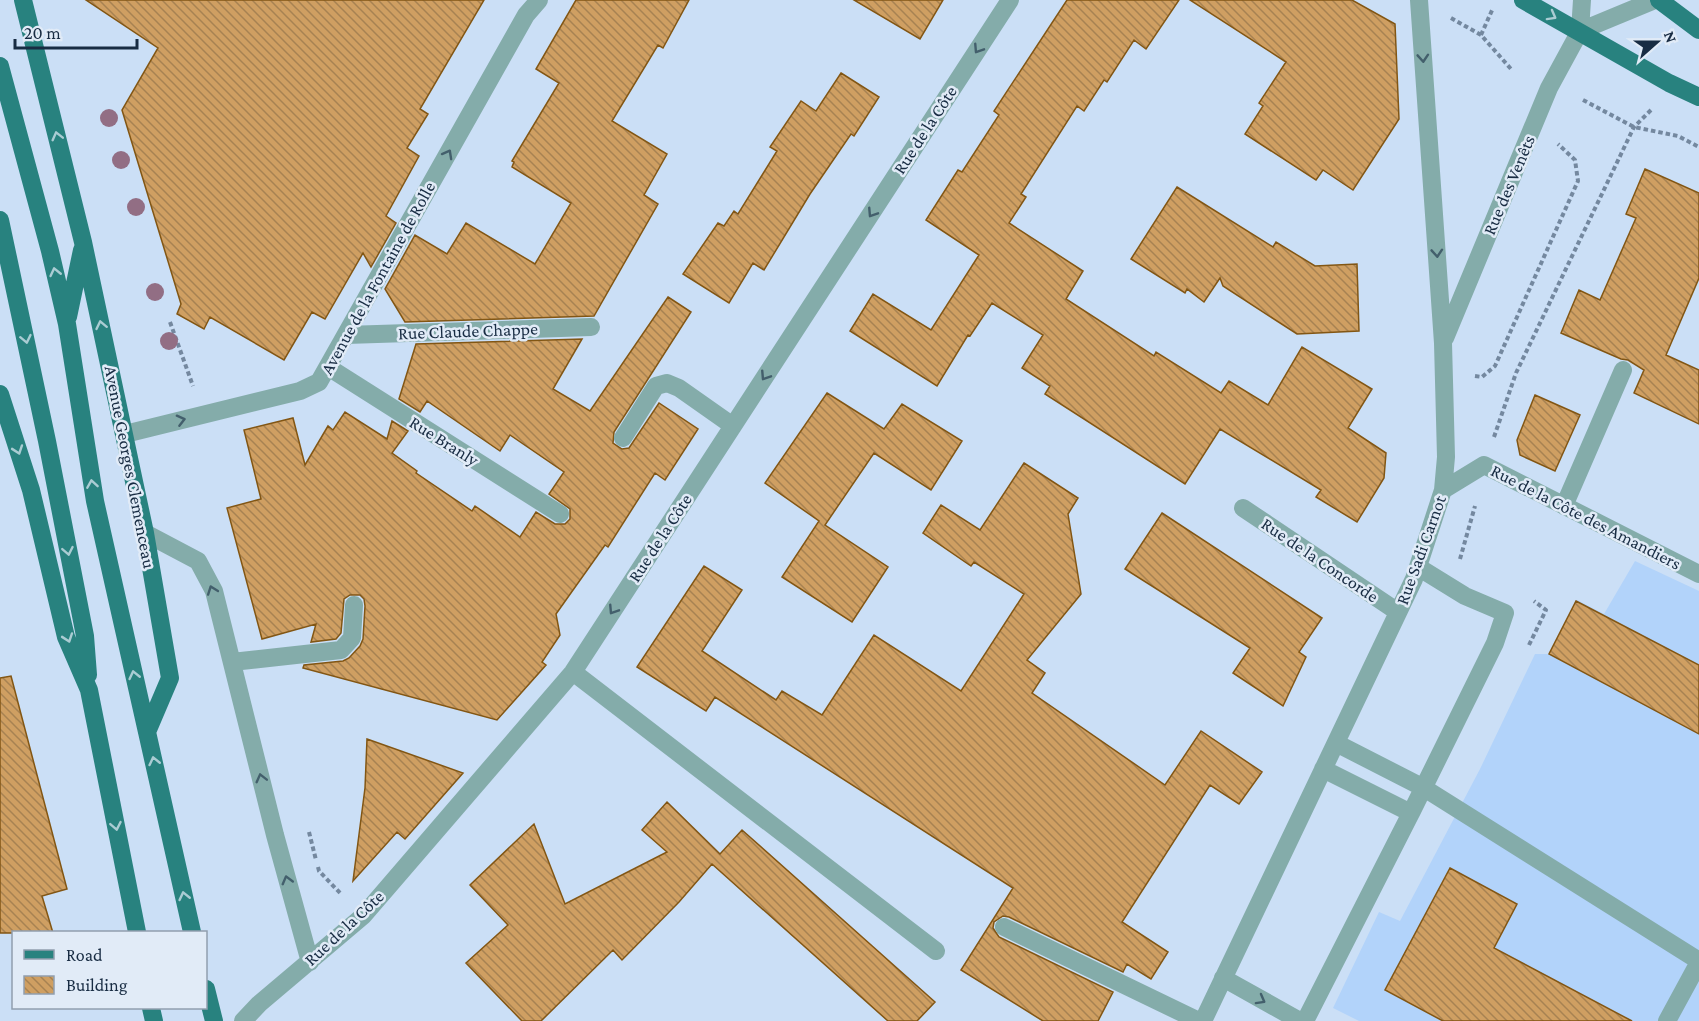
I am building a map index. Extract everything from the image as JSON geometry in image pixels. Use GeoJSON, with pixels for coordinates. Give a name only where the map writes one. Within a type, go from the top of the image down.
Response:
{"type":"FeatureCollection","features":[{"type":"Feature","properties":{"kind":"main road","name":"Avenue Georges Clemenceau"},"geometry":{"type":"LineString","coordinates":[[23,0],[83,242],[125,434],[145,532],[170,678],[147,732]]}},
{"type":"Feature","properties":{"kind":"main road"},"geometry":{"type":"LineString","coordinates":[[1523,0],[1699,97]]}},
{"type":"Feature","properties":{"kind":"main road"},"geometry":{"type":"LineString","coordinates":[[1659,0],[1699,30]]}},
{"type":"Feature","properties":{"kind":"main road"},"geometry":{"type":"LineString","coordinates":[[0,66],[50,251],[67,324],[95,501],[192,931]]}},
{"type":"Feature","properties":{"kind":"main road"},"geometry":{"type":"LineString","coordinates":[[0,220],[47,441],[85,636],[89,690],[137,931]]}},
{"type":"Feature","properties":{"kind":"main road"},"geometry":{"type":"LineString","coordinates":[[67,324],[83,242]]}},
{"type":"Feature","properties":{"kind":"main road"},"geometry":{"type":"LineString","coordinates":[[2,406],[31,490],[66,637],[89,690]]}},
{"type":"Feature","properties":{"kind":"main road"},"geometry":{"type":"LineString","coordinates":[[207,993],[214,1021]]}},
{"type":"Feature","properties":{"kind":"street","name":"Avenue de la Fontaine de Rolle"},"geometry":{"type":"LineString","coordinates":[[125,434],[300,391],[319,382],[526,15],[539,0]]}},
{"type":"Feature","properties":{"kind":"street","name":"Rue de la Côte"},"geometry":{"type":"LineString","coordinates":[[243,1021],[259,1004],[363,916],[573,672],[1010,0]]}},
{"type":"Feature","properties":{"kind":"street","name":"Rue Sadi Carnot"},"geometry":{"type":"LineString","coordinates":[[1201,1021],[1398,612],[1418,567],[1443,490],[1446,457],[1443,343],[1419,0]]}},
{"type":"Feature","properties":{"kind":"street","name":"Rue des Venêts"},"geometry":{"type":"LineString","coordinates":[[1443,343],[1549,88],[1580,31],[1582,0]]}},
{"type":"Feature","properties":{"kind":"street"},"geometry":{"type":"LineString","coordinates":[[1580,31],[1654,0]]}},
{"type":"Feature","properties":{"kind":"street","name":"Rue Claude Chappe"},"geometry":{"type":"LineString","coordinates":[[346,335],[591,327]]}},
{"type":"Feature","properties":{"kind":"street","name":"Rue Branly"},"geometry":{"type":"LineString","coordinates":[[328,367],[560,514]]}},
{"type":"Feature","properties":{"kind":"street"},"geometry":{"type":"LineString","coordinates":[[1564,506],[1623,370]]}},
{"type":"Feature","properties":{"kind":"street"},"geometry":{"type":"LineString","coordinates":[[623,438],[656,386],[663,383],[680,388],[733,426]]}},
{"type":"Feature","properties":{"kind":"street","name":"Rue de la Côte des Amandiers"},"geometry":{"type":"LineString","coordinates":[[1443,490],[1484,465],[1699,574]]}},
{"type":"Feature","properties":{"kind":"street","name":"Rue de la Concorde"},"geometry":{"type":"LineString","coordinates":[[1242,508],[1398,612]]}},
{"type":"Feature","properties":{"kind":"street"},"geometry":{"type":"LineString","coordinates":[[145,532],[198,561],[214,591],[281,858],[310,962]]}},
{"type":"Feature","properties":{"kind":"street"},"geometry":{"type":"LineString","coordinates":[[1305,1021],[1424,788],[1495,643],[1505,613],[1465,596],[1418,567]]}},
{"type":"Feature","properties":{"kind":"street"},"geometry":{"type":"LineString","coordinates":[[232,662],[341,650],[352,638],[354,605]]}},
{"type":"Feature","properties":{"kind":"street"},"geometry":{"type":"LineString","coordinates":[[573,672],[936,951]]}},
{"type":"Feature","properties":{"kind":"street"},"geometry":{"type":"LineString","coordinates":[[1336,743],[1424,788],[1699,961],[1667,1021]]}},
{"type":"Feature","properties":{"kind":"street"},"geometry":{"type":"LineString","coordinates":[[1323,769],[1411,813]]}},
{"type":"Feature","properties":{"kind":"street"},"geometry":{"type":"LineString","coordinates":[[1004,927],[1201,1021]]}},
{"type":"Feature","properties":{"kind":"street"},"geometry":{"type":"LineString","coordinates":[[1223,978],[1300,1021]]}},
{"type":"Feature","properties":{"kind":"path"},"geometry":{"type":"LineString","coordinates":[[1481,35],[1495,4]]}},
{"type":"Feature","properties":{"kind":"path"},"geometry":{"type":"LineString","coordinates":[[1446,16],[1481,35],[1511,69]]}},
{"type":"Feature","properties":{"kind":"path"},"geometry":{"type":"LineString","coordinates":[[1583,100],[1634,127],[1678,136],[1699,147]]}},
{"type":"Feature","properties":{"kind":"path"},"geometry":{"type":"LineString","coordinates":[[1484,465],[1516,373],[1634,127],[1652,109]]}},
{"type":"Feature","properties":{"kind":"path"},"geometry":{"type":"LineString","coordinates":[[1444,374],[1482,377],[1495,366],[1578,181],[1575,160],[1534,125]]}},
{"type":"Feature","properties":{"kind":"path"},"geometry":{"type":"LineString","coordinates":[[170,322],[188,368]]}},
{"type":"Feature","properties":{"kind":"path"},"geometry":{"type":"LineString","coordinates":[[309,832],[319,872]]}},
{"type":"Feature","properties":{"kind":"path"},"geometry":{"type":"LineString","coordinates":[[333,898],[340,893]]}},
{"type":"Feature","properties":{"kind":"shaded area"},"geometry":{"type":"Polygon","coordinates":[[[1635,561],[1699,591],[1699,1021],[1359,1021],[1333,1008],[1379,912],[1400,921],[1480,769],[1535,654],[1549,654],[1577,600],[1604,614],[1635,561]]]}},
{"type":"Feature","properties":{"kind":"building"},"geometry":{"type":"Polygon","coordinates":[[[86,0],[484,0],[420,109],[428,114],[407,148],[419,156],[386,216],[396,223],[371,267],[363,253],[325,319],[312,312],[284,360],[210,317],[204,329],[177,314],[181,304],[122,110],[158,48],[86,0]]]}},
{"type":"Feature","properties":{"kind":"building"},"geometry":{"type":"Polygon","coordinates":[[[576,0],[689,0],[663,48],[658,45],[612,121],[667,154],[644,195],[658,204],[594,316],[405,322],[385,289],[415,235],[447,254],[466,223],[535,264],[571,203],[512,167],[514,162],[512,161],[559,83],[536,69],[576,0]]]}},
{"type":"Feature","properties":{"kind":"building"},"geometry":{"type":"Polygon","coordinates":[[[854,0],[943,0],[920,39],[854,0]]]}},
{"type":"Feature","properties":{"kind":"building"},"geometry":{"type":"Polygon","coordinates":[[[1067,0],[1179,0],[1146,49],[1134,40],[1107,82],[1104,80],[1084,111],[1077,106],[1021,194],[1026,197],[1009,223],[1083,271],[1066,299],[1154,356],[1156,352],[1221,393],[1229,381],[1268,405],[1302,347],[1372,389],[1348,428],[1386,453],[1384,478],[1357,522],[1316,497],[1321,490],[1220,429],[1185,484],[1045,394],[1050,386],[1022,368],[1043,335],[992,303],[970,336],[968,335],[937,386],[850,331],[873,294],[931,330],[979,255],[926,220],[958,170],[962,172],[999,115],[994,111],[1067,0]]]}},
{"type":"Feature","properties":{"kind":"building"},"geometry":{"type":"Polygon","coordinates":[[[1190,0],[1352,0],[1395,24],[1399,119],[1353,190],[1323,170],[1316,180],[1245,134],[1263,106],[1259,103],[1286,62],[1190,0]]]}},
{"type":"Feature","properties":{"kind":"building"},"geometry":{"type":"Polygon","coordinates":[[[841,73],[879,97],[854,136],[851,134],[810,194],[764,270],[753,263],[729,303],[683,274],[718,223],[724,226],[734,211],[738,214],[777,151],[770,147],[801,101],[816,111],[841,73]]]}},
{"type":"Feature","properties":{"kind":"building"},"geometry":{"type":"Polygon","coordinates":[[[1645,169],[1699,193],[1699,278],[1666,355],[1699,370],[1699,424],[1634,393],[1644,370],[1628,360],[1561,333],[1579,290],[1600,300],[1636,218],[1626,214],[1645,169]]]}},
{"type":"Feature","properties":{"kind":"building"},"geometry":{"type":"Polygon","coordinates":[[[1177,187],[1273,247],[1276,242],[1315,266],[1357,264],[1359,331],[1297,334],[1223,286],[1220,278],[1204,302],[1187,289],[1185,293],[1131,259],[1177,187]]]}},
{"type":"Feature","properties":{"kind":"building"},"geometry":{"type":"Polygon","coordinates":[[[668,297],[691,312],[614,432],[613,443],[622,449],[629,448],[659,403],[698,429],[665,480],[655,473],[608,547],[605,545],[556,614],[560,635],[542,662],[546,665],[497,720],[303,668],[304,665],[343,661],[360,646],[363,639],[365,606],[364,599],[360,595],[350,595],[344,599],[341,633],[336,639],[311,642],[316,624],[262,639],[227,508],[261,499],[244,430],[293,418],[305,465],[328,426],[333,430],[345,412],[387,439],[392,421],[408,431],[392,453],[417,471],[416,473],[472,511],[475,506],[520,537],[536,512],[555,524],[565,524],[570,519],[570,509],[549,494],[564,472],[510,435],[500,451],[427,401],[420,412],[399,399],[416,344],[582,339],[553,389],[590,411],[668,297]]]}},
{"type":"Feature","properties":{"kind":"building"},"geometry":{"type":"Polygon","coordinates":[[[827,393],[884,429],[902,404],[962,441],[931,490],[874,453],[825,525],[888,567],[852,622],[782,577],[819,521],[765,483],[827,393]]]}},
{"type":"Feature","properties":{"kind":"building"},"geometry":{"type":"Polygon","coordinates":[[[1535,395],[1580,415],[1555,471],[1520,455],[1517,440],[1535,395]]]}},
{"type":"Feature","properties":{"kind":"building"},"geometry":{"type":"Polygon","coordinates":[[[1024,463],[1078,498],[1068,514],[1081,594],[1027,660],[1045,673],[1032,693],[1165,785],[1201,731],[1262,772],[1239,804],[1210,785],[1122,922],[1168,952],[1151,979],[1127,964],[1123,972],[1009,917],[1003,916],[994,922],[993,928],[999,937],[1113,992],[1098,1021],[1043,1021],[961,970],[1013,888],[715,697],[706,711],[637,667],[704,566],[742,590],[702,651],[776,700],[782,691],[822,715],[874,635],[961,691],[1024,594],[974,562],[971,566],[923,533],[941,505],[980,530],[1024,463]]]}},
{"type":"Feature","properties":{"kind":"building"},"geometry":{"type":"Polygon","coordinates":[[[1162,513],[1322,618],[1299,652],[1306,657],[1283,706],[1233,673],[1250,648],[1125,569],[1162,513]]]}},
{"type":"Feature","properties":{"kind":"building"},"geometry":{"type":"Polygon","coordinates":[[[1576,601],[1699,665],[1699,734],[1549,654],[1576,601]]]}},
{"type":"Feature","properties":{"kind":"building"},"geometry":{"type":"Polygon","coordinates":[[[11,676],[67,889],[42,896],[52,931],[0,933],[0,678],[11,676]]]}},
{"type":"Feature","properties":{"kind":"building"},"geometry":{"type":"Polygon","coordinates":[[[367,739],[463,773],[405,839],[397,832],[353,881],[365,788],[367,739]]]}},
{"type":"Feature","properties":{"kind":"building"},"geometry":{"type":"Polygon","coordinates":[[[667,802],[720,854],[742,830],[935,1002],[917,1021],[888,1021],[712,864],[679,902],[622,960],[613,950],[541,1021],[522,1021],[466,963],[508,925],[470,885],[534,824],[565,904],[667,852],[642,830],[667,802]]]}},
{"type":"Feature","properties":{"kind":"building"},"geometry":{"type":"Polygon","coordinates":[[[1450,868],[1517,904],[1494,948],[1632,1021],[1443,1021],[1385,990],[1450,868]]]}}]}
